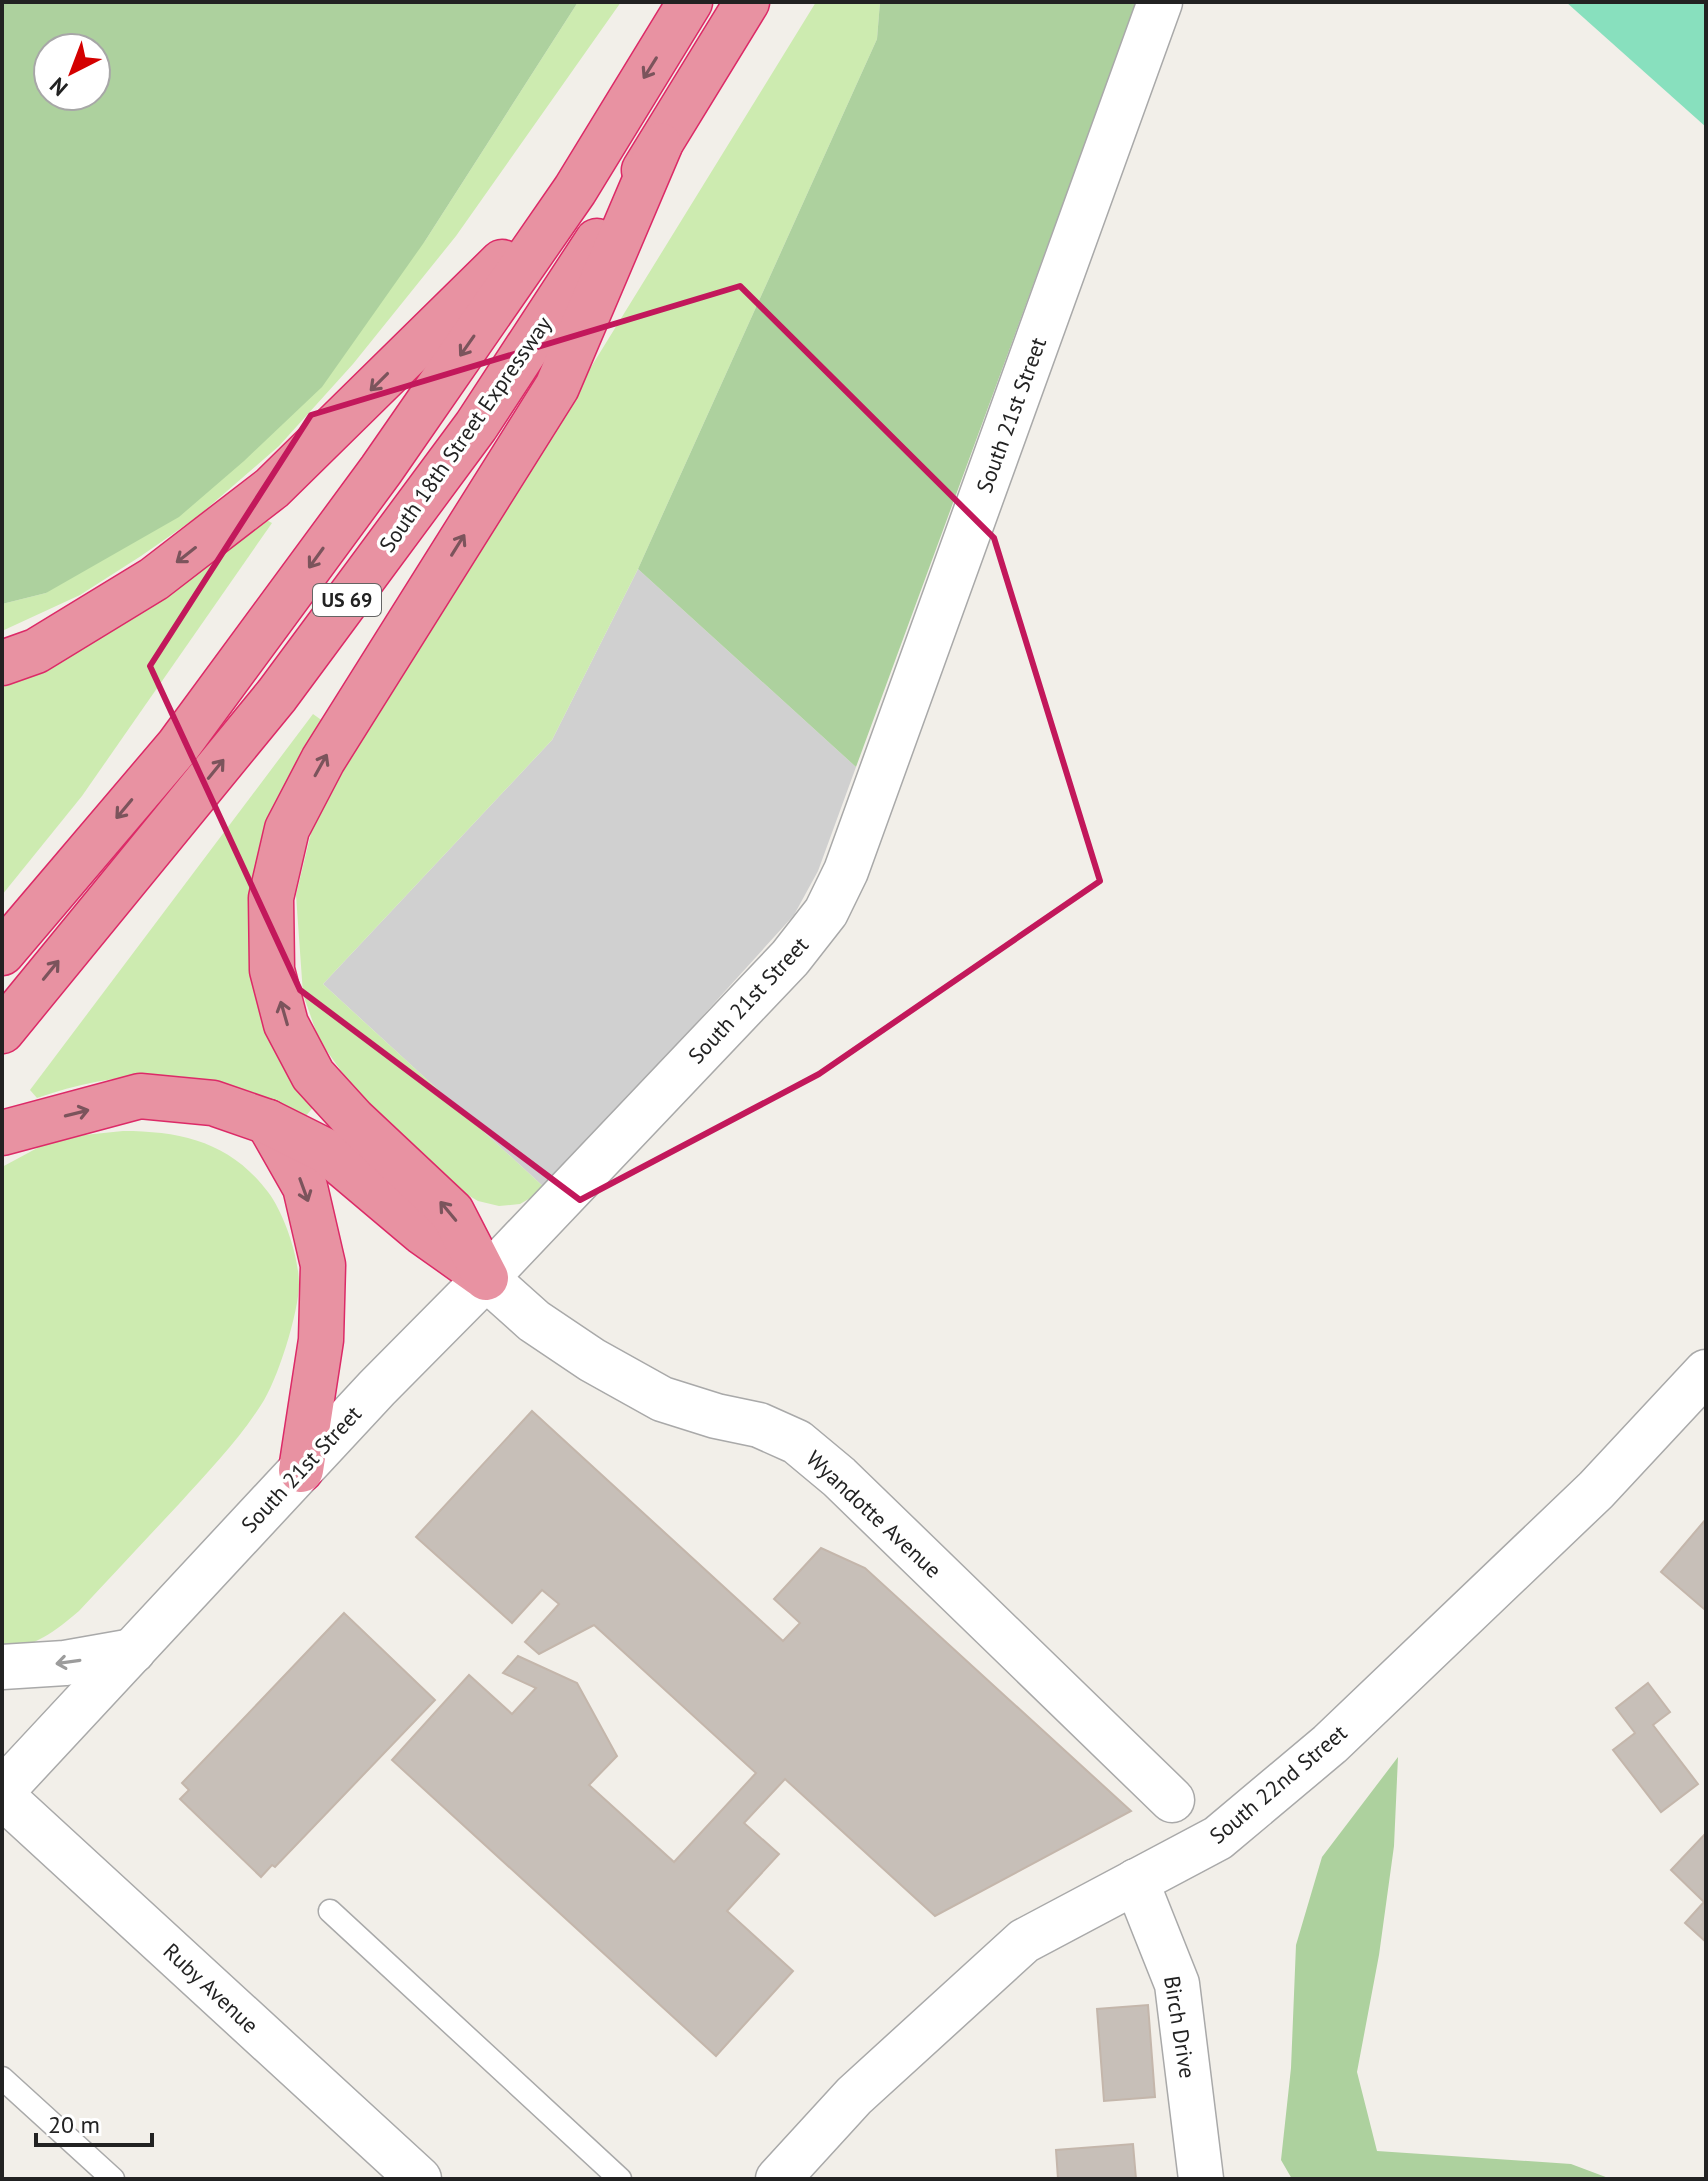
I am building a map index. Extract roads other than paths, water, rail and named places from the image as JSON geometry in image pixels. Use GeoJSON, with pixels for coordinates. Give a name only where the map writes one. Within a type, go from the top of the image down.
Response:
{"type":"FeatureCollection","features":[{"type":"Feature","properties":{"kind":"highway","name":"US 69"},"geometry":{"type":"LineString","coordinates":[[2,953],[178,746],[381,470],[575,190],[690,2]]}},
{"type":"Feature","properties":{"kind":"highway","name":"South 18th Street Expressway"},"geometry":{"type":"LineString","coordinates":[[2,1031],[277,695],[467,439],[660,145],[747,2]]}},
{"type":"Feature","properties":{"kind":"highway"},"geometry":{"type":"LineString","coordinates":[[486,1278],[452,1212],[354,1120],[313,1075],[286,1024],[272,970],[271,898],[287,829],[323,760],[557,387],[660,145]]}},
{"type":"Feature","properties":{"kind":"highway"},"geometry":{"type":"LineString","coordinates":[[2,663],[36,651],[154,579],[272,488],[575,190]]}},
{"type":"Feature","properties":{"kind":"highway"},"geometry":{"type":"LineString","coordinates":[[2,1133],[140,1096],[213,1103],[268,1122],[326,1151],[422,1232],[486,1278]]}},
{"type":"Feature","properties":{"kind":"highway"},"geometry":{"type":"LineString","coordinates":[[268,1122],[305,1187],[323,1265],[321,1340],[301,1470]]}},
{"type":"Feature","properties":{"kind":"street","name":"South 21st Street"},"geometry":{"type":"LineString","coordinates":[[2,1794],[377,1388],[486,1278],[790,958],[826,912],[846,871],[1160,2]]}},
{"type":"Feature","properties":{"kind":"street","name":"Wyandotte Avenue"},"geometry":{"type":"LineString","coordinates":[[486,1278],[534,1321],[592,1360],[662,1399],[716,1416],[759,1425],[797,1442],[839,1477],[1172,1800]]}},
{"type":"Feature","properties":{"kind":"street","name":"South 22nd Street"},"geometry":{"type":"LineString","coordinates":[[778,2179],[854,2096],[1024,1941],[1218,1838],[1330,1744],[1596,1490],[1706,1372]]}},
{"type":"Feature","properties":{"kind":"street"},"geometry":{"type":"LineString","coordinates":[[2,1667],[65,1663],[133,1651]]}},
{"type":"Feature","properties":{"kind":"street","name":"Ruby Avenue"},"geometry":{"type":"LineString","coordinates":[[2,1794],[419,2179]]}},
{"type":"Feature","properties":{"kind":"street","name":"Birch Drive"},"geometry":{"type":"LineString","coordinates":[[1136,1881],[1177,1984],[1201,2179]]}},
{"type":"Feature","properties":{"kind":"lane"},"geometry":{"type":"LineString","coordinates":[[330,1911],[620,2179]]}},
{"type":"Feature","properties":{"kind":"lane"},"geometry":{"type":"LineString","coordinates":[[2,2078],[113,2179]]}}]}
